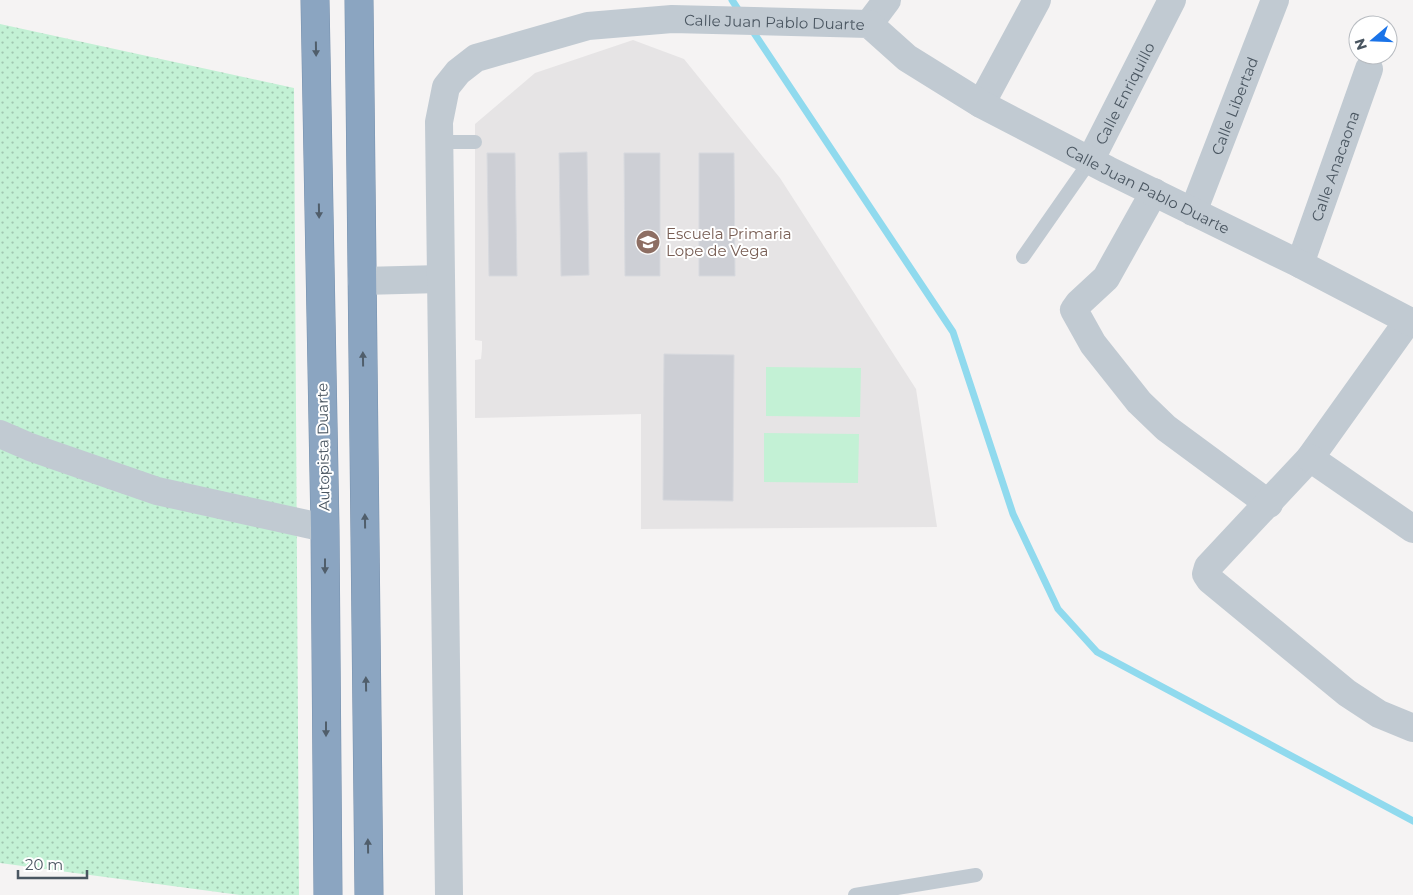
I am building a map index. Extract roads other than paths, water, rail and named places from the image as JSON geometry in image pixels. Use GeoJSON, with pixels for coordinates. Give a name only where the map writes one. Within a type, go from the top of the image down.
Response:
{"type":"FeatureCollection","features":[{"type":"Feature","properties":{"kind":"highway","name":"Autopista Duarte"},"geometry":{"type":"LineString","coordinates":[[315,0],[328,895]]}},
{"type":"Feature","properties":{"kind":"highway"},"geometry":{"type":"LineString","coordinates":[[359,0],[369,895]]}},
{"type":"Feature","properties":{"kind":"street"},"geometry":{"type":"LineString","coordinates":[[869,24],[887,0]]}},
{"type":"Feature","properties":{"kind":"street"},"geometry":{"type":"LineString","coordinates":[[981,104],[1037,0]]}},
{"type":"Feature","properties":{"kind":"street","name":"Calle Enriquillo"},"geometry":{"type":"LineString","coordinates":[[1090,161],[1172,0]]}},
{"type":"Feature","properties":{"kind":"street","name":"Calle Libertad"},"geometry":{"type":"LineString","coordinates":[[1193,212],[1275,0]]}},
{"type":"Feature","properties":{"kind":"street","name":"Calle Juan Pablo Duarte"},"geometry":{"type":"LineString","coordinates":[[449,895],[439,122],[446,87],[458,72],[476,58],[588,26],[672,19],[814,21],[869,24],[907,58],[981,104],[1090,161],[1300,264],[1411,322]]}},
{"type":"Feature","properties":{"kind":"street","name":"Calle Anacaona"},"geometry":{"type":"LineString","coordinates":[[1300,264],[1369,69]]}},
{"type":"Feature","properties":{"kind":"street"},"geometry":{"type":"LineString","coordinates":[[1154,192],[1106,278],[1078,303],[1074,310],[1093,344],[1139,402],[1166,428],[1269,504]]}},
{"type":"Feature","properties":{"kind":"street"},"geometry":{"type":"LineString","coordinates":[[362,281],[441,279]]}},
{"type":"Feature","properties":{"kind":"street"},"geometry":{"type":"LineString","coordinates":[[1411,322],[1310,458],[1208,567],[1206,574],[1210,580],[1347,693],[1378,714],[1413,728]]}},
{"type":"Feature","properties":{"kind":"street"},"geometry":{"type":"LineString","coordinates":[[0,434],[30,447],[157,491],[324,528]]}},
{"type":"Feature","properties":{"kind":"street"},"geometry":{"type":"LineString","coordinates":[[1310,458],[1413,529]]}},
{"type":"Feature","properties":{"kind":"lane"},"geometry":{"type":"LineString","coordinates":[[440,142],[475,142]]}},
{"type":"Feature","properties":{"kind":"lane","name":"Calle Enriquillo"},"geometry":{"type":"LineString","coordinates":[[1023,257],[1090,161]]}},
{"type":"Feature","properties":{"kind":"lane"},"geometry":{"type":"LineString","coordinates":[[855,895],[976,875]]}},
{"type":"Feature","properties":{"kind":"waterway"},"geometry":{"type":"LineString","coordinates":[[732,0],[741,14]]}},
{"type":"Feature","properties":{"kind":"waterway"},"geometry":{"type":"LineString","coordinates":[[750,27],[953,332],[1013,514],[1058,609],[1097,652],[1413,821]]}},
{"type":"Feature","properties":{"kind":"place","name":"Escuela Primaria Lope de Vega"},"geometry":{"type":"Point","coordinates":[648,242]}}]}
